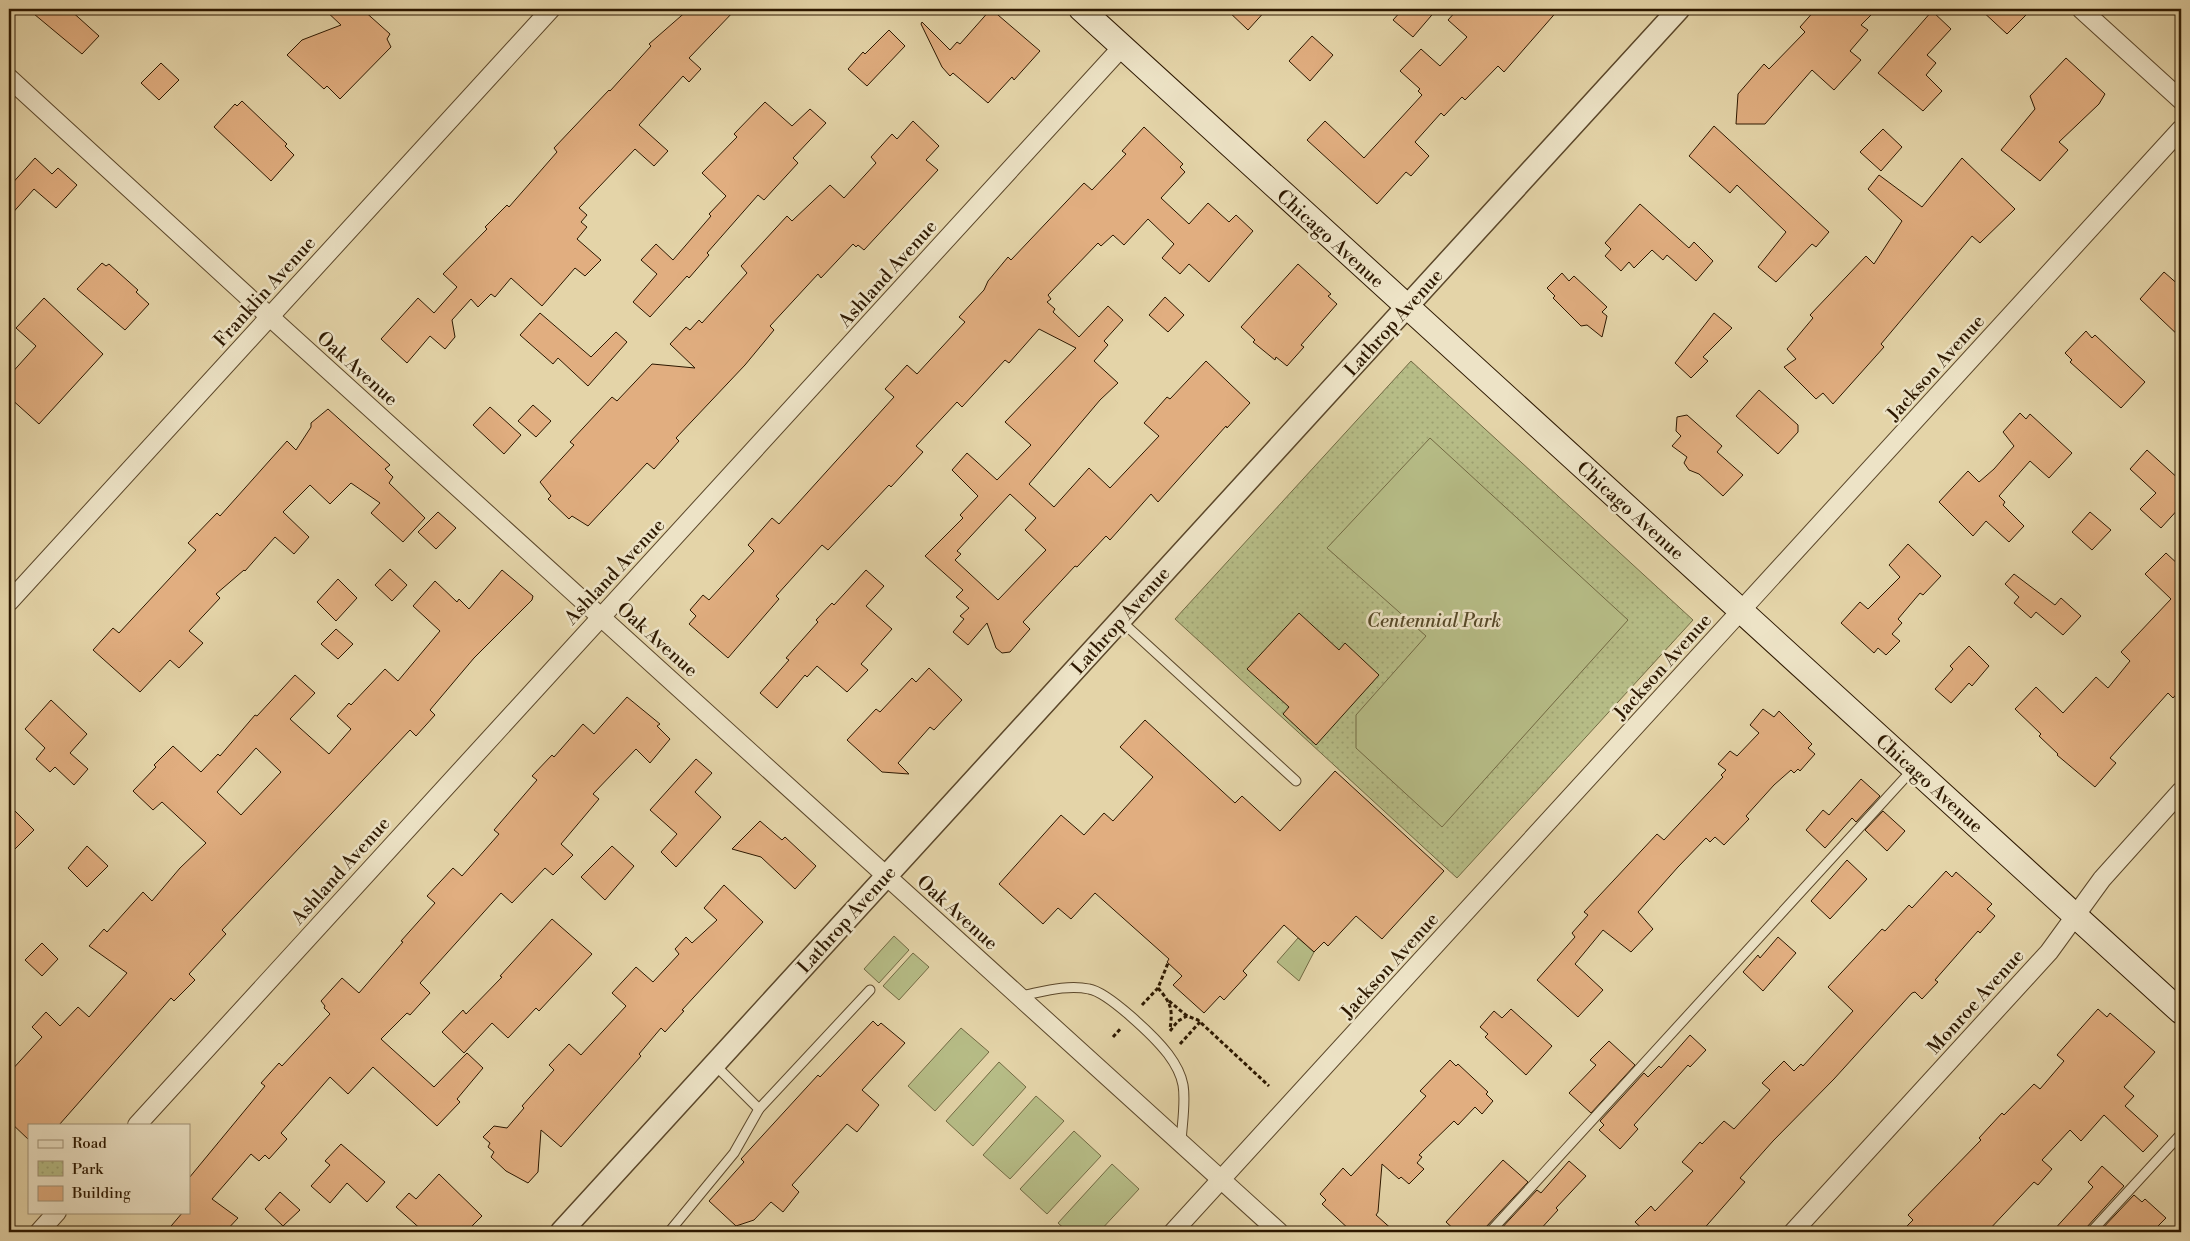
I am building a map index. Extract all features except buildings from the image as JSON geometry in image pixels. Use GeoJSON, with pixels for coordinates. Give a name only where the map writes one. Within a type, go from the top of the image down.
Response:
{"type":"FeatureCollection","features":[{"type":"Feature","properties":{"kind":"main road","name":"Chicago Avenue"},"geometry":{"type":"LineString","coordinates":[[1081,9],[2181,1012]]}},
{"type":"Feature","properties":{"kind":"street","name":"Franklin Avenue"},"geometry":{"type":"LineString","coordinates":[[9,602],[551,9]]}},
{"type":"Feature","properties":{"kind":"street","name":"Lathrop Avenue"},"geometry":{"type":"LineString","coordinates":[[560,1232],[1679,9]]}},
{"type":"Feature","properties":{"kind":"street"},"geometry":{"type":"LineString","coordinates":[[2081,9],[2181,100]]}},
{"type":"Feature","properties":{"kind":"street","name":"Ashland Avenue"},"geometry":{"type":"LineString","coordinates":[[138,1124],[1122,47]]}},
{"type":"Feature","properties":{"kind":"street","name":"Oak Avenue"},"geometry":{"type":"LineString","coordinates":[[9,78],[1280,1232]]}},
{"type":"Feature","properties":{"kind":"street","name":"Jackson Avenue"},"geometry":{"type":"LineString","coordinates":[[1174,1232],[2181,129]]}},
{"type":"Feature","properties":{"kind":"street","name":"Monroe Avenue"},"geometry":{"type":"LineString","coordinates":[[1793,1232],[2049,952],[2102,879],[2181,791]]}},
{"type":"Feature","properties":{"kind":"street"},"geometry":{"type":"LineString","coordinates":[[39,1232],[55,1214]]}},
{"type":"Feature","properties":{"kind":"lane"},"geometry":{"type":"LineString","coordinates":[[1120,620],[1296,781]]}},
{"type":"Feature","properties":{"kind":"lane"},"geometry":{"type":"LineString","coordinates":[[1490,1232],[1914,768]]}},
{"type":"Feature","properties":{"kind":"lane"},"geometry":{"type":"LineString","coordinates":[[1020,997],[1072,987],[1090,989],[1108,998],[1131,1017],[1167,1053],[1178,1071],[1183,1086],[1181,1142]]}},
{"type":"Feature","properties":{"kind":"lane"},"geometry":{"type":"LineString","coordinates":[[669,1232],[734,1153],[759,1109],[870,990]]}},
{"type":"Feature","properties":{"kind":"lane"},"geometry":{"type":"LineString","coordinates":[[714,1064],[759,1109]]}},
{"type":"Feature","properties":{"kind":"lane"},"geometry":{"type":"LineString","coordinates":[[2091,1232],[2181,1134]]}},
{"type":"Feature","properties":{"kind":"path"},"geometry":{"type":"LineString","coordinates":[[1113,1037],[1158,988],[1168,963]]}},
{"type":"Feature","properties":{"kind":"path"},"geometry":{"type":"LineString","coordinates":[[1158,988],[1187,1016],[1200,1022],[1268,1086]]}},
{"type":"Feature","properties":{"kind":"path"},"geometry":{"type":"LineString","coordinates":[[1169,1000],[1172,1013],[1169,1032],[1178,1021],[1187,1016]]}},
{"type":"Feature","properties":{"kind":"path"},"geometry":{"type":"LineString","coordinates":[[1174,1039],[1180,1045],[1200,1022]]}},
{"type":"Feature","properties":{"kind":"green space","name":"Centennial Park"},"geometry":{"type":"Polygon","coordinates":[[[1411,361],[1693,620],[1457,878],[1175,619],[1411,361]]]}},
{"type":"Feature","properties":{"kind":"green space"},"geometry":{"type":"Polygon","coordinates":[[[1430,438],[1628,620],[1442,827],[1356,748],[1356,715],[1426,636],[1327,548],[1430,438]]]}},
{"type":"Feature","properties":{"kind":"green space"},"geometry":{"type":"Polygon","coordinates":[[[894,936],[909,950],[879,983],[864,969],[894,936]]]}},
{"type":"Feature","properties":{"kind":"green space"},"geometry":{"type":"Polygon","coordinates":[[[1298,938],[1314,952],[1299,981],[1277,962],[1298,938]]]}},
{"type":"Feature","properties":{"kind":"green space"},"geometry":{"type":"Polygon","coordinates":[[[913,953],[929,967],[899,1000],[883,986],[913,953]]]}},
{"type":"Feature","properties":{"kind":"green space"},"geometry":{"type":"Polygon","coordinates":[[[961,1028],[989,1052],[935,1111],[908,1086],[961,1028]]]}},
{"type":"Feature","properties":{"kind":"green space"},"geometry":{"type":"Polygon","coordinates":[[[999,1062],[1026,1087],[973,1146],[946,1121],[999,1062]]]}},
{"type":"Feature","properties":{"kind":"green space"},"geometry":{"type":"Polygon","coordinates":[[[1036,1096],[1064,1121],[1010,1179],[983,1155],[1036,1096]]]}},
{"type":"Feature","properties":{"kind":"green space"},"geometry":{"type":"Polygon","coordinates":[[[1074,1131],[1101,1156],[1047,1214],[1020,1189],[1074,1131]]]}},
{"type":"Feature","properties":{"kind":"green space"},"geometry":{"type":"Polygon","coordinates":[[[1112,1164],[1139,1189],[1099,1232],[1068,1232],[1058,1223],[1112,1164]]]}}]}
